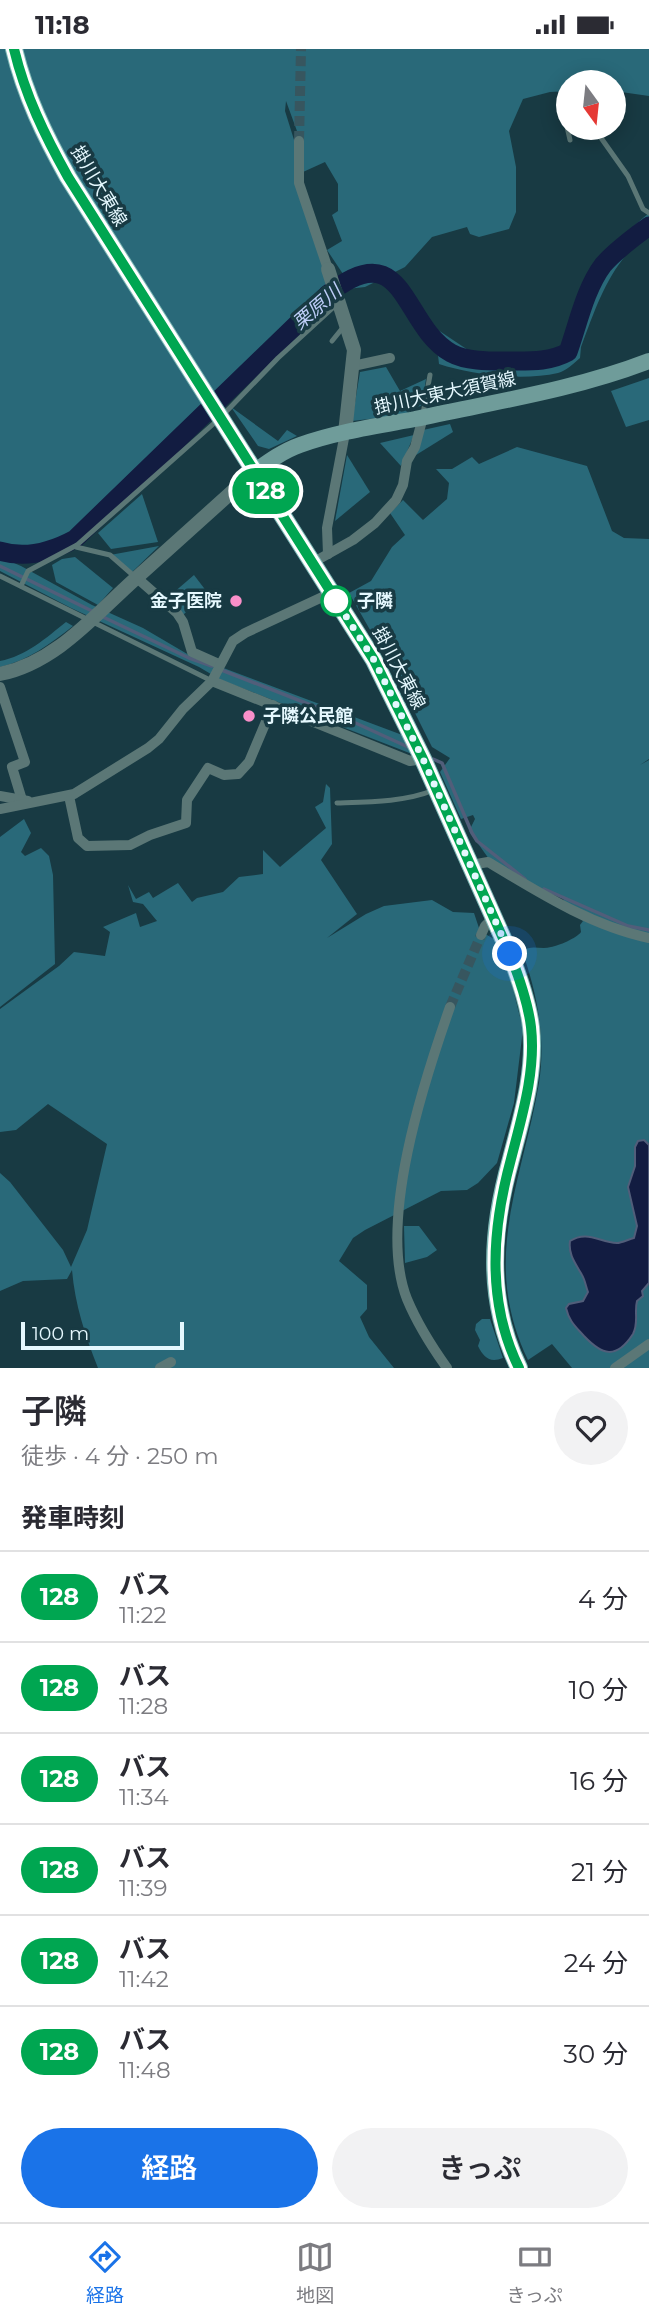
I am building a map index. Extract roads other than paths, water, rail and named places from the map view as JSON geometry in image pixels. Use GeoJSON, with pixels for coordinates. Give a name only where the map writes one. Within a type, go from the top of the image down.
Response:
{"type":"FeatureCollection","features":[{"type":"Feature","properties":{"kind":"main road","name":"掛川大東線"},"geometry":{"type":"LineString","coordinates":[[14,49],[42,130],[68,177],[254,472],[320,559],[331,593],[374,660],[423,759],[519,976],[531,1027],[531,1062],[525,1108],[502,1193],[495,1253],[497,1301],[506,1338],[519,1368]]}},
{"type":"Feature","properties":{"kind":"main road","name":"掛川大東大須賀線"},"geometry":{"type":"LineString","coordinates":[[254,472],[276,456],[299,445],[546,392],[620,372],[649,361]]}},
{"type":"Feature","properties":{"kind":"street"},"geometry":{"type":"LineString","coordinates":[[299,141],[299,183],[354,350],[345,433],[320,559]]}},
{"type":"Feature","properties":{"kind":"street"},"geometry":{"type":"LineString","coordinates":[[353,366],[390,358]]}},
{"type":"Feature","properties":{"kind":"street"},"geometry":{"type":"LineString","coordinates":[[320,559],[353,540],[375,523],[396,500],[423,417]]}},
{"type":"Feature","properties":{"kind":"street"},"geometry":{"type":"LineString","coordinates":[[0,674],[34,663],[90,621],[254,472]]}},
{"type":"Feature","properties":{"kind":"street"},"geometry":{"type":"LineString","coordinates":[[136,578],[177,613],[183,622],[192,652],[216,672],[273,705],[410,761],[423,759]]}},
{"type":"Feature","properties":{"kind":"street"},"geometry":{"type":"LineString","coordinates":[[0,809],[69,796],[111,772],[159,739],[216,672],[233,641],[331,593]]}},
{"type":"Feature","properties":{"kind":"street"},"geometry":{"type":"LineString","coordinates":[[0,687],[25,762],[12,767],[22,800]]}},
{"type":"Feature","properties":{"kind":"street"},"geometry":{"type":"LineString","coordinates":[[69,796],[78,838],[87,846],[130,845],[186,823],[187,800],[208,768],[223,775],[238,774],[249,762],[273,705]]}},
{"type":"Feature","properties":{"kind":"street"},"geometry":{"type":"LineString","coordinates":[[0,796],[34,802]]}},
{"type":"Feature","properties":{"kind":"street"},"geometry":{"type":"LineString","coordinates":[[471,865],[488,862],[536,891],[591,918],[633,935],[649,938]]}},
{"type":"Feature","properties":{"kind":"street"},"geometry":{"type":"LineString","coordinates":[[481,935],[494,917]]}},
{"type":"Feature","properties":{"kind":"street"},"geometry":{"type":"LineString","coordinates":[[447,1368],[407,1298],[401,1279],[398,1218],[408,1148],[432,1058],[450,1007]]}},
{"type":"Feature","properties":{"kind":"street"},"geometry":{"type":"LineString","coordinates":[[615,1368],[649,1344]]}},
{"type":"Feature","properties":{"kind":"street"},"geometry":{"type":"LineString","coordinates":[[160,1368],[171,1362]]}},
{"type":"Feature","properties":{"kind":"lane"},"geometry":{"type":"LineString","coordinates":[[602,140],[628,176],[643,209],[649,212]]}},
{"type":"Feature","properties":{"kind":"lane"},"geometry":{"type":"LineString","coordinates":[[21,586],[28,571],[75,547],[219,416],[338,299]]}},
{"type":"Feature","properties":{"kind":"lane"},"geometry":{"type":"LineString","coordinates":[[332,341],[347,323]]}},
{"type":"Feature","properties":{"kind":"lane"},"geometry":{"type":"LineString","coordinates":[[423,417],[430,375]]}},
{"type":"Feature","properties":{"kind":"lane"},"geometry":{"type":"LineString","coordinates":[[75,547],[110,555],[136,578]]}},
{"type":"Feature","properties":{"kind":"lane"},"geometry":{"type":"LineString","coordinates":[[0,576],[90,621],[216,672]]}},
{"type":"Feature","properties":{"kind":"lane"},"geometry":{"type":"LineString","coordinates":[[337,803],[373,801],[436,789]]}},
{"type":"Feature","properties":{"kind":"waterway","name":"栗原川"},"geometry":{"type":"LineString","coordinates":[[0,551],[38,553],[75,539],[327,295],[353,278],[373,273],[388,278],[400,290],[435,340],[457,356],[488,361],[547,359],[568,352],[587,296],[603,265],[649,226]]}},
{"type":"Feature","properties":{"kind":"waterway"},"geometry":{"type":"LineString","coordinates":[[0,566],[94,612]]}},
{"type":"Feature","properties":{"kind":"waterway"},"geometry":{"type":"LineString","coordinates":[[101,616],[189,658],[212,666]]}},
{"type":"Feature","properties":{"kind":"waterway"},"geometry":{"type":"LineString","coordinates":[[219,669],[349,720],[408,747]]}},
{"type":"Feature","properties":{"kind":"waterway"},"geometry":{"type":"LineString","coordinates":[[433,759],[442,763],[477,841],[525,879]]}},
{"type":"Feature","properties":{"kind":"waterway"},"geometry":{"type":"LineString","coordinates":[[544,889],[628,926],[649,930]]}},
{"type":"Feature","properties":{"kind":"tunnel"},"geometry":{"type":"LineString","coordinates":[[299,141],[301,49]]}},
{"type":"Feature","properties":{"kind":"tunnel"},"geometry":{"type":"LineString","coordinates":[[450,1007],[481,935]]}},
{"type":"Feature","properties":{"kind":"place","name":"金子医院"},"geometry":{"type":"Point","coordinates":[236,601]}},
{"type":"Feature","properties":{"kind":"place","name":"子隣"},"geometry":{"type":"Point","coordinates":[336,601]}},
{"type":"Feature","properties":{"kind":"place","name":"子隣公民館"},"geometry":{"type":"Point","coordinates":[249,716]}}]}
